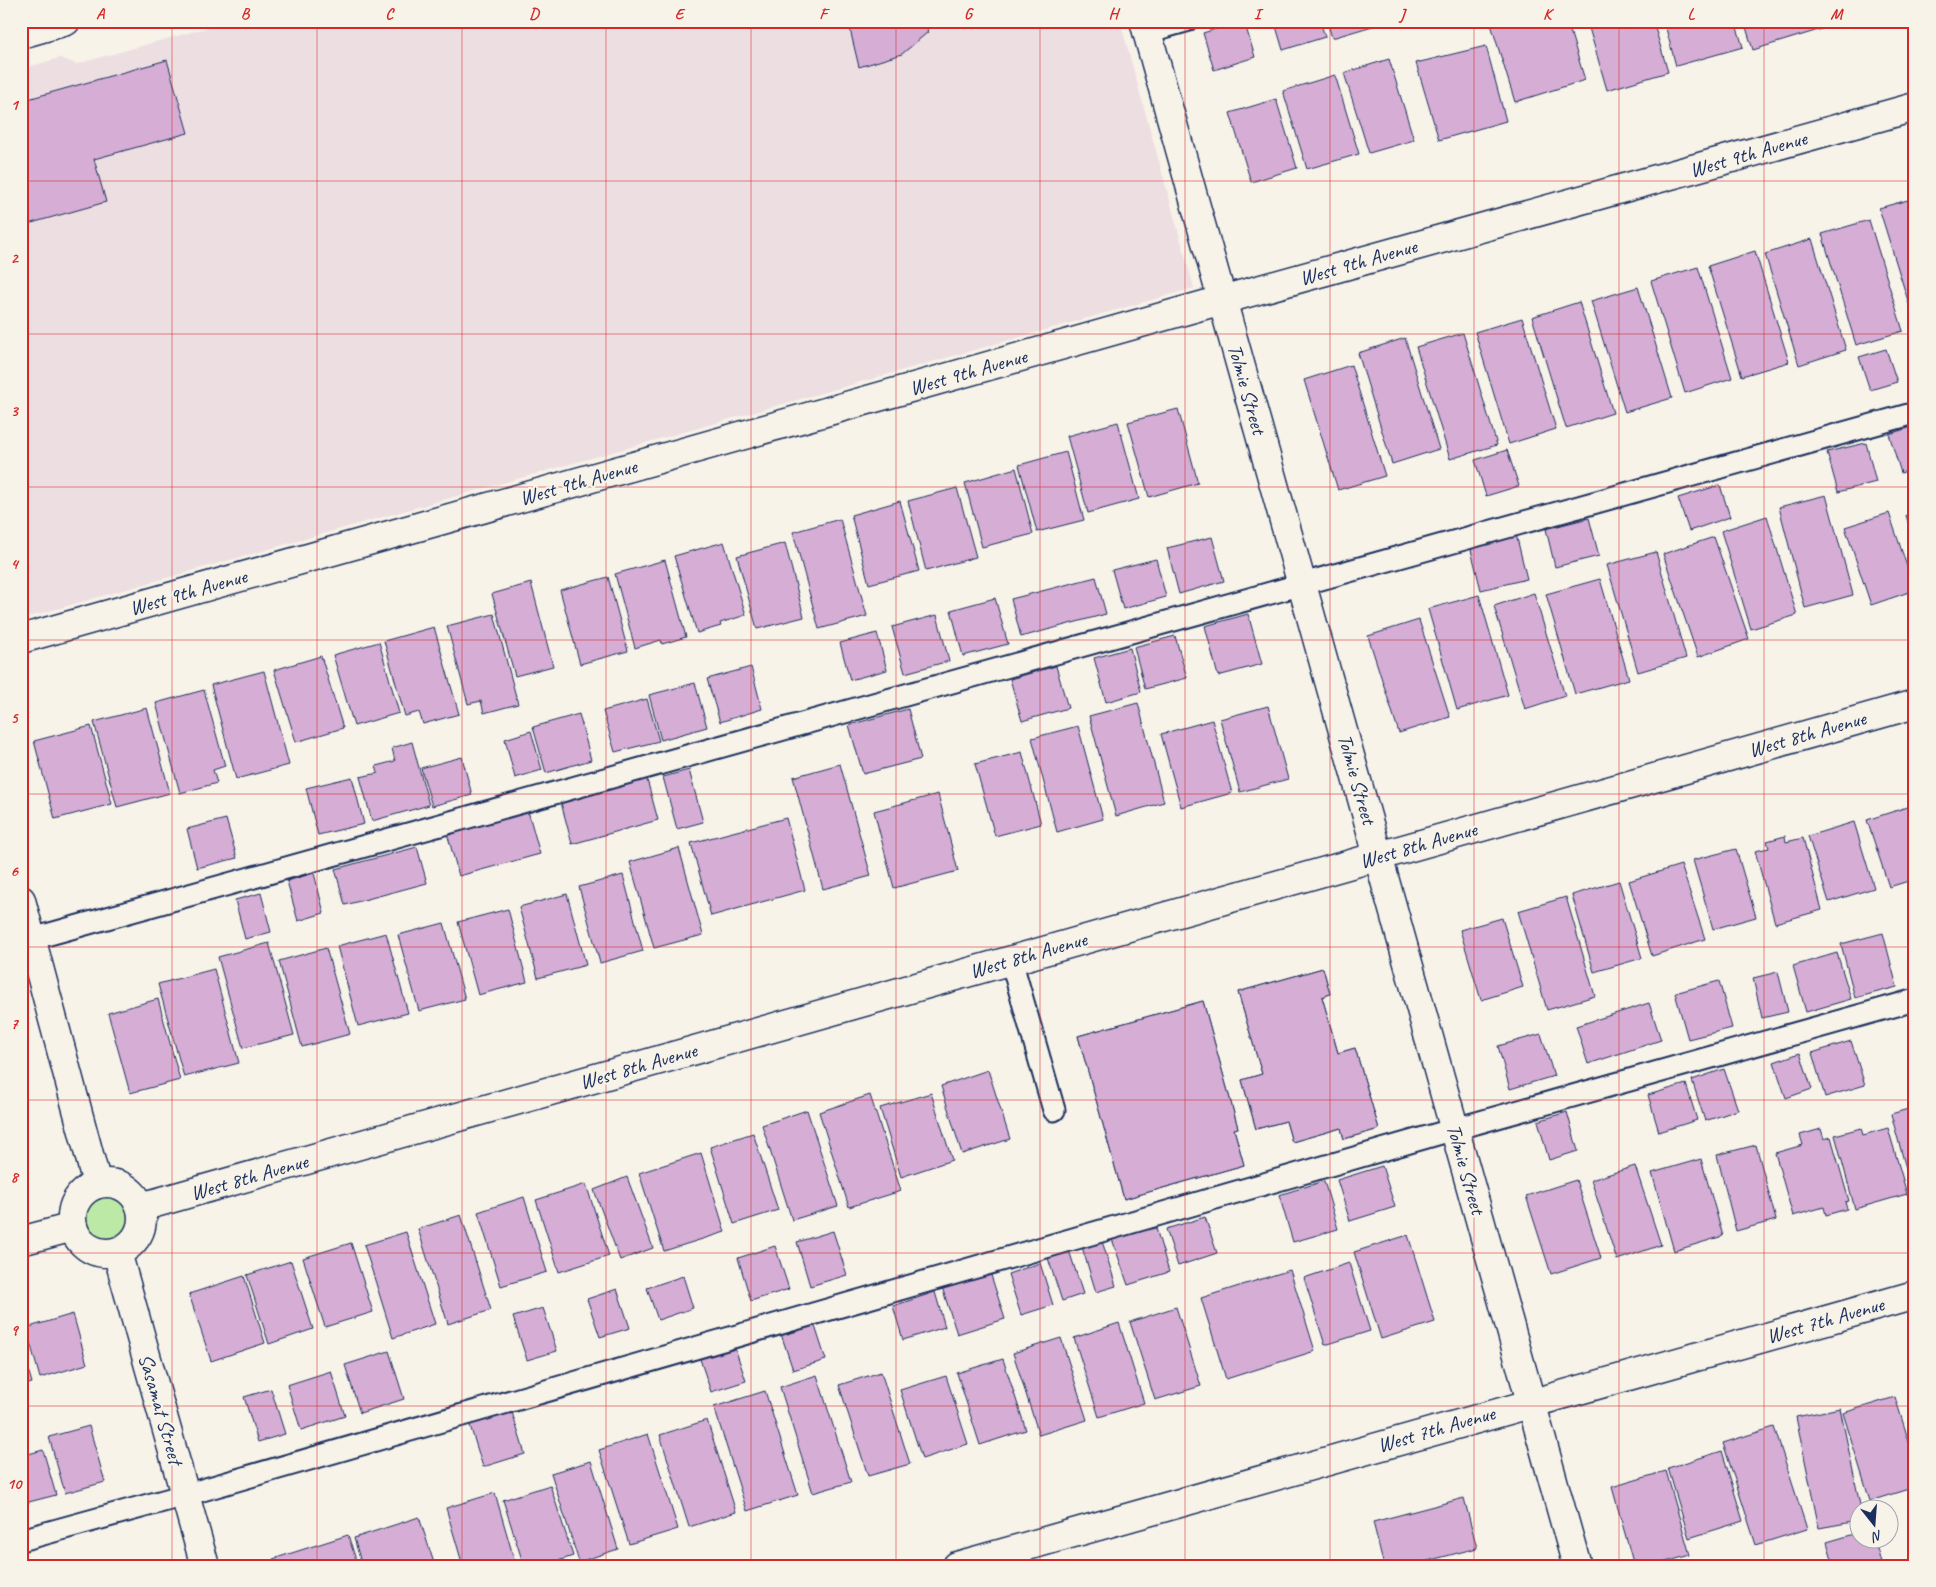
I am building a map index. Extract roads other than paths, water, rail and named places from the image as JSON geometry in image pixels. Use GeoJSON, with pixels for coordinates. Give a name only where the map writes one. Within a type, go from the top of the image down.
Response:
{"type":"FeatureCollection","features":[{"type":"Feature","properties":{"kind":"street"},"geometry":{"type":"LineString","coordinates":[[21,34],[66,21]]}},
{"type":"Feature","properties":{"kind":"street","name":"Tolmie Street"},"geometry":{"type":"LineString","coordinates":[[1146,27],[1577,1566]]}},
{"type":"Feature","properties":{"kind":"street","name":"West 9th Avenue"},"geometry":{"type":"LineString","coordinates":[[21,639],[1222,300],[1915,107]]}},
{"type":"Feature","properties":{"kind":"street","name":"West 8th Avenue"},"geometry":{"type":"LineString","coordinates":[[141,1207],[1915,704]]}},
{"type":"Feature","properties":{"kind":"street"},"geometry":{"type":"LineString","coordinates":[[21,900],[97,1184]]}},
{"type":"Feature","properties":{"kind":"street"},"geometry":{"type":"LineString","coordinates":[[111,1183],[124,1186],[135,1195],[141,1207],[143,1221],[139,1235],[130,1246],[117,1252],[103,1254],[89,1249],[79,1240],[73,1227],[72,1213],[76,1200],[85,1191],[97,1184],[111,1183]]}},
{"type":"Feature","properties":{"kind":"street"},"geometry":{"type":"LineString","coordinates":[[21,1241],[73,1227]]}},
{"type":"Feature","properties":{"kind":"street","name":"Sasamat Street"},"geometry":{"type":"LineString","coordinates":[[117,1252],[205,1566]]}},
{"type":"Feature","properties":{"kind":"street","name":"West 7th Avenue"},"geometry":{"type":"LineString","coordinates":[[957,1566],[1531,1402],[1915,1295]]}},
{"type":"Feature","properties":{"kind":"lane"},"geometry":{"type":"LineString","coordinates":[[1146,27],[1186,21]]}},
{"type":"Feature","properties":{"kind":"lane"},"geometry":{"type":"LineString","coordinates":[[32,939],[1915,413]]}},
{"type":"Feature","properties":{"kind":"lane"},"geometry":{"type":"LineString","coordinates":[[1010,960],[1054,1110]]}},
{"type":"Feature","properties":{"kind":"lane"},"geometry":{"type":"LineString","coordinates":[[21,1540],[1454,1129],[1915,1000]]}}]}
